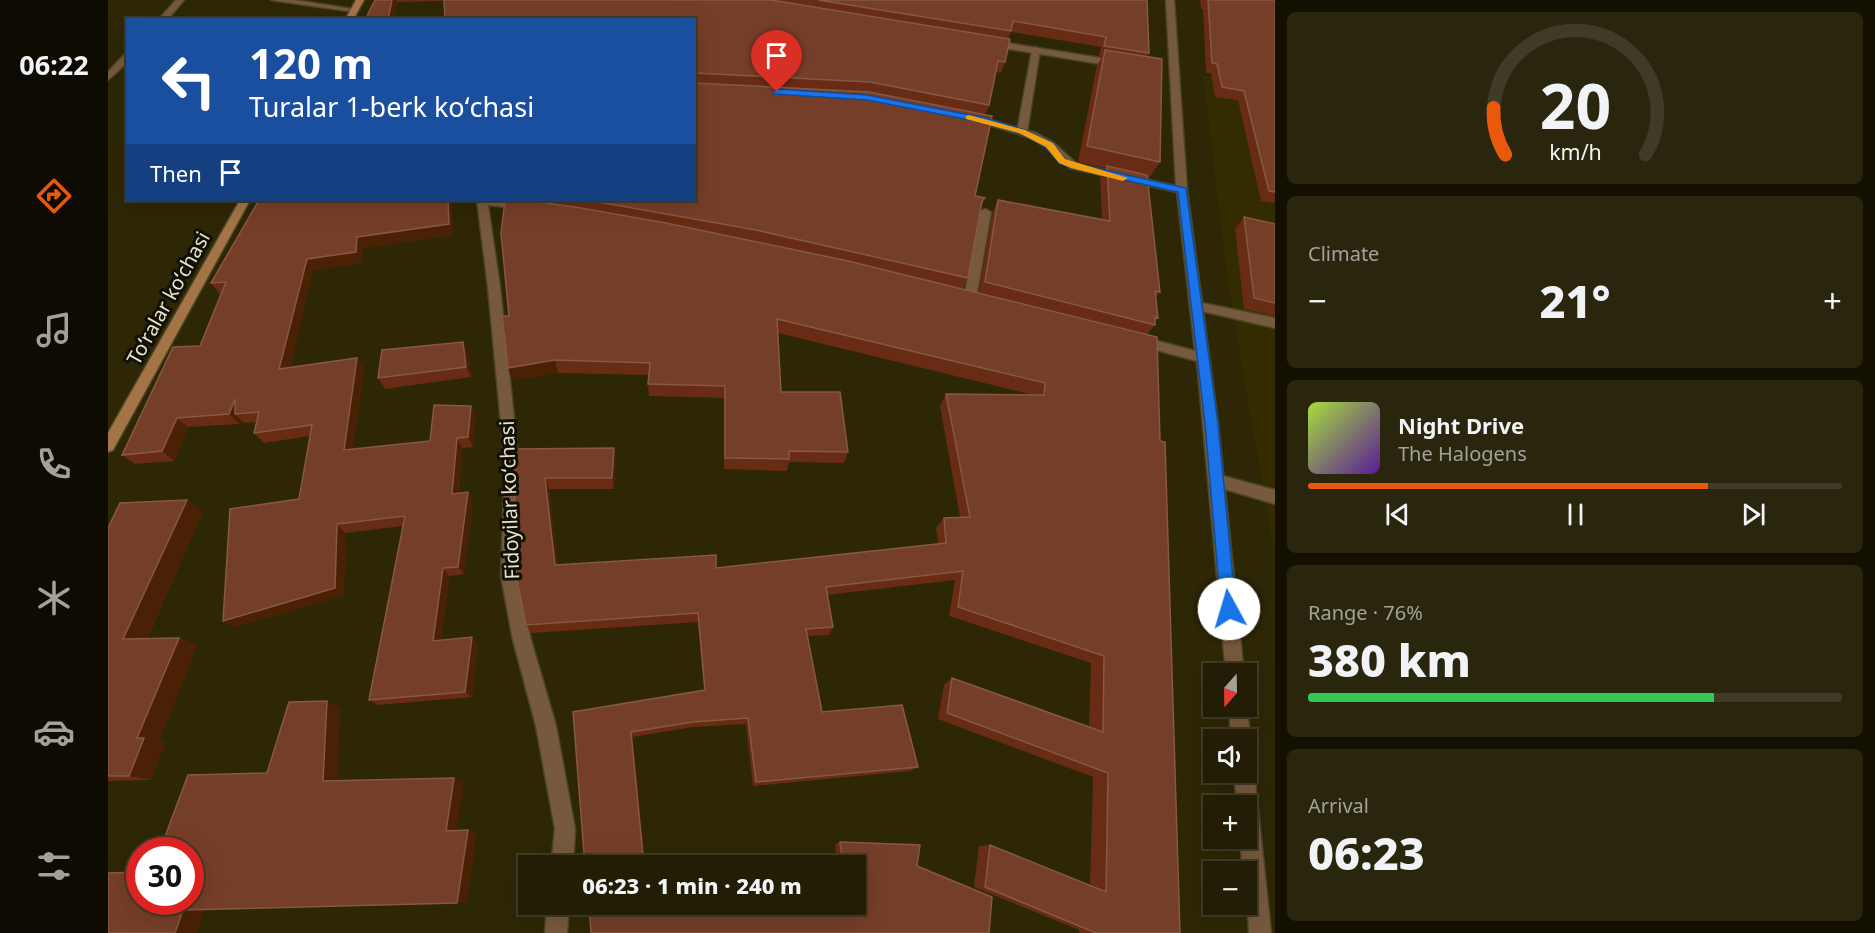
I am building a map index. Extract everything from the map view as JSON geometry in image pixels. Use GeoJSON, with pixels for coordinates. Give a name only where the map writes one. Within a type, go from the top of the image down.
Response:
{"type":"FeatureCollection","features":[{"type":"Feature","properties":{"kind":"main road"},"geometry":{"type":"LineString","coordinates":[[350,18],[360,0]]}},
{"type":"Feature","properties":{"kind":"main road","name":"Toʻralar koʻchasi"},"geometry":{"type":"LineString","coordinates":[[108,446],[244,201]]}},
{"type":"Feature","properties":{"kind":"street"},"geometry":{"type":"LineString","coordinates":[[164,18],[180,0]]}},
{"type":"Feature","properties":{"kind":"street"},"geometry":{"type":"LineString","coordinates":[[275,0],[355,10]]}},
{"type":"Feature","properties":{"kind":"street"},"geometry":{"type":"LineString","coordinates":[[1170,0],[1169,72],[1203,358],[1234,663]]}},
{"type":"Feature","properties":{"kind":"street"},"geometry":{"type":"LineString","coordinates":[[979,41],[1129,66]]}},
{"type":"Feature","properties":{"kind":"street"},"geometry":{"type":"LineString","coordinates":[[1022,132],[1036,50]]}},
{"type":"Feature","properties":{"kind":"street"},"geometry":{"type":"LineString","coordinates":[[108,77],[126,58]]}},
{"type":"Feature","properties":{"kind":"street"},"geometry":{"type":"LineString","coordinates":[[957,115],[1022,132],[1050,145],[1062,161],[1074,166],[1182,190]]}},
{"type":"Feature","properties":{"kind":"street","name":"Fidoyilar koʻchasi"},"geometry":{"type":"LineString","coordinates":[[482,201],[494,287],[512,465],[509,576],[522,640],[546,726],[565,829],[563,855]]}},
{"type":"Feature","properties":{"kind":"street","name":"Fidoyilar koʻchasi"},"geometry":{"type":"LineString","coordinates":[[490,201],[535,207]]}},
{"type":"Feature","properties":{"kind":"street"},"geometry":{"type":"LineString","coordinates":[[970,299],[985,212]]}},
{"type":"Feature","properties":{"kind":"street"},"geometry":{"type":"LineString","coordinates":[[1197,306],[1275,323]]}},
{"type":"Feature","properties":{"kind":"street"},"geometry":{"type":"LineString","coordinates":[[1124,337],[1203,358]]}},
{"type":"Feature","properties":{"kind":"street"},"geometry":{"type":"LineString","coordinates":[[1216,480],[1275,496]]}},
{"type":"Feature","properties":{"kind":"street"},"geometry":{"type":"LineString","coordinates":[[1245,783],[1260,933]]}},
{"type":"Feature","properties":{"kind":"street"},"geometry":{"type":"LineString","coordinates":[[556,933],[557,915]]}},
{"type":"Feature","properties":{"kind":"shaded area"},"geometry":{"type":"Polygon","coordinates":[[[1203,75],[1275,88],[1275,558],[1228,282],[1203,75]]]}},
{"type":"Feature","properties":{"kind":"building"},"geometry":{"type":"Polygon","coordinates":[[[375,0],[392,0],[388,18],[366,18],[375,0]]]}},
{"type":"Feature","properties":{"kind":"building"},"geometry":{"type":"Polygon","coordinates":[[[444,0],[771,0],[1010,39],[1005,62],[998,61],[989,105],[870,82],[696,73],[696,18],[445,18],[444,0]]]}},
{"type":"Feature","properties":{"kind":"building"},"geometry":{"type":"Polygon","coordinates":[[[818,0],[1147,0],[1149,53],[1104,46],[1106,37],[1013,21],[1011,31],[818,0]]]}},
{"type":"Feature","properties":{"kind":"building"},"geometry":{"type":"Polygon","coordinates":[[[1208,0],[1275,0],[1275,192],[1269,191],[1244,91],[1222,87],[1217,64],[1212,63],[1208,0]]]}},
{"type":"Feature","properties":{"kind":"building"},"geometry":{"type":"Polygon","coordinates":[[[1105,50],[1162,59],[1160,162],[1087,146],[1105,50]]]}},
{"type":"Feature","properties":{"kind":"building"},"geometry":{"type":"Polygon","coordinates":[[[696,83],[869,92],[992,116],[975,196],[985,198],[982,201],[968,278],[756,230],[593,201],[696,201],[696,83]]]}},
{"type":"Feature","properties":{"kind":"building"},"geometry":{"type":"Polygon","coordinates":[[[1107,166],[1147,175],[1160,292],[1155,291],[1158,318],[1155,317],[1155,325],[985,282],[998,200],[1110,221],[1107,166]]]}},
{"type":"Feature","properties":{"kind":"building"},"geometry":{"type":"Polygon","coordinates":[[[258,201],[448,201],[449,224],[357,237],[356,252],[307,259],[279,369],[357,358],[344,450],[430,441],[434,405],[471,406],[468,437],[457,438],[452,494],[468,492],[458,567],[443,568],[433,641],[472,637],[465,692],[369,700],[405,516],[337,524],[335,588],[223,621],[230,509],[299,499],[312,425],[254,433],[259,412],[235,414],[235,399],[229,414],[177,418],[162,451],[122,455],[173,347],[200,346],[226,282],[211,283],[258,201]]]}},
{"type":"Feature","properties":{"kind":"building"},"geometry":{"type":"Polygon","coordinates":[[[505,201],[530,201],[666,223],[848,261],[1157,337],[1160,441],[1165,442],[1180,933],[1096,933],[985,887],[990,845],[1106,892],[1108,773],[947,713],[952,678],[1103,732],[1104,656],[958,607],[963,571],[826,587],[833,627],[806,629],[822,712],[902,705],[918,767],[756,782],[748,718],[693,722],[631,732],[643,855],[584,855],[573,712],[705,690],[698,613],[526,625],[514,549],[516,449],[614,448],[612,478],[545,478],[555,565],[716,555],[716,568],[946,543],[944,518],[970,517],[946,394],[1044,395],[1045,383],[777,319],[781,392],[840,392],[848,452],[789,451],[789,459],[725,458],[725,386],[648,384],[650,363],[555,360],[508,368],[502,316],[509,316],[501,233],[505,201]]]}},
{"type":"Feature","properties":{"kind":"building"},"geometry":{"type":"Polygon","coordinates":[[[1244,217],[1275,224],[1275,303],[1254,298],[1244,217]]]}},
{"type":"Feature","properties":{"kind":"building"},"geometry":{"type":"Polygon","coordinates":[[[463,342],[466,367],[378,378],[382,350],[463,342]]]}},
{"type":"Feature","properties":{"kind":"building"},"geometry":{"type":"Polygon","coordinates":[[[187,500],[123,639],[179,638],[137,738],[144,738],[129,776],[108,776],[108,528],[120,503],[187,500]]]}},
{"type":"Feature","properties":{"kind":"building"},"geometry":{"type":"Polygon","coordinates":[[[327,701],[323,781],[454,778],[446,831],[468,830],[457,903],[204,909],[204,837],[165,837],[188,775],[267,773],[289,702],[327,701]]]}},
{"type":"Feature","properties":{"kind":"building"},"geometry":{"type":"Polygon","coordinates":[[[840,842],[920,845],[917,866],[992,897],[989,933],[591,933],[590,915],[866,915],[866,855],[842,855],[840,842]]]}},
{"type":"Feature","properties":{"kind":"building"},"geometry":{"type":"Polygon","coordinates":[[[126,872],[126,915],[181,915],[175,933],[108,933],[108,873],[126,872]]]}},
{"type":"Feature","properties":{"kind":"slow traffic"},"geometry":{"type":"LineString","coordinates":[[969,118],[1022,132],[1050,145],[1062,161],[1074,166],[1123,178]]}},
{"type":"Feature","properties":{"kind":"route"},"geometry":{"type":"LineString","coordinates":[[777,92],[867,98],[986,121],[1022,132],[1050,145],[1062,161],[1074,166],[1182,190],[1211,424],[1229,609]]}}]}
